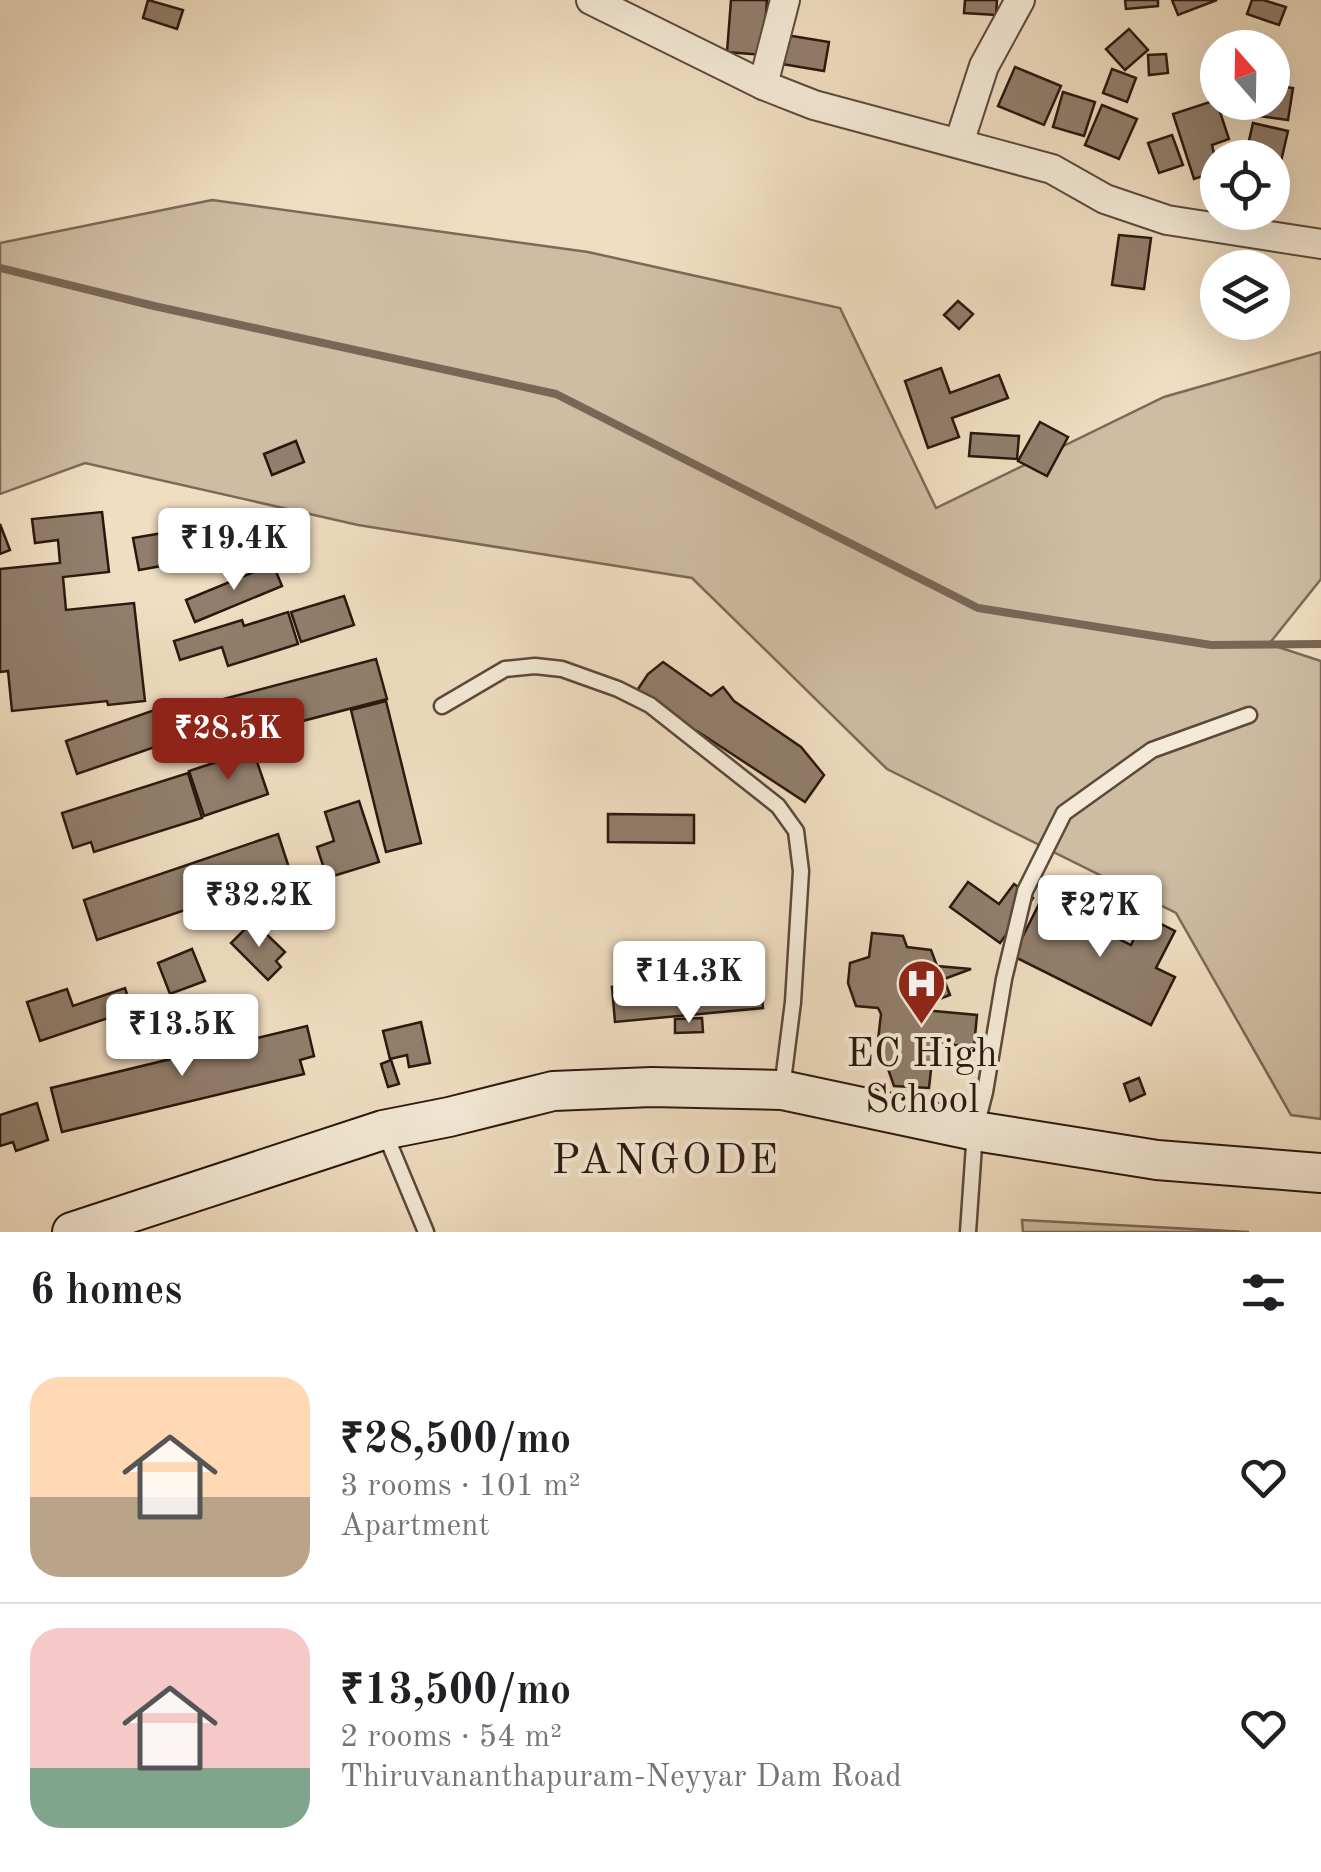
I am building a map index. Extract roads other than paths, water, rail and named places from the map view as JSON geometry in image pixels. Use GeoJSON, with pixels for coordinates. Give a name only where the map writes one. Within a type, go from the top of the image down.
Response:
{"type":"FeatureCollection","features":[{"type":"Feature","properties":{"kind":"main road"},"geometry":{"type":"LineString","coordinates":[[72,1232],[383,1130],[553,1091],[652,1087],[782,1090],[975,1131],[1157,1160],[1321,1173]]}},
{"type":"Feature","properties":{"kind":"street"},"geometry":{"type":"LineString","coordinates":[[591,0],[763,85],[814,105],[1052,168],[1105,199],[1168,220],[1321,244]]}},
{"type":"Feature","properties":{"kind":"street"},"geometry":{"type":"LineString","coordinates":[[763,85],[785,0]]}},
{"type":"Feature","properties":{"kind":"street"},"geometry":{"type":"LineString","coordinates":[[959,144],[984,66],[1020,0]]}},
{"type":"Feature","properties":{"kind":"lane"},"geometry":{"type":"LineString","coordinates":[[442,706],[505,669],[562,669],[650,705],[778,806],[796,831],[801,871],[793,1002],[782,1090]]}},
{"type":"Feature","properties":{"kind":"lane"},"geometry":{"type":"LineString","coordinates":[[968,1232],[975,1131],[1004,979],[1025,891],[1064,813],[1152,750],[1249,715]]}},
{"type":"Feature","properties":{"kind":"lane"},"geometry":{"type":"LineString","coordinates":[[383,1130],[426,1232]]}},
{"type":"Feature","properties":{"kind":"waterway"},"geometry":{"type":"LineString","coordinates":[[0,268],[154,306],[556,394],[978,608],[1211,645],[1321,644]]}},
{"type":"Feature","properties":{"kind":"place","name":"EC High School"},"geometry":{"type":"Point","coordinates":[922,1026]}},
{"type":"Feature","properties":{"kind":"district","name":"PANGODE"},"geometry":{"type":"Point","coordinates":[666,1158]}}]}
